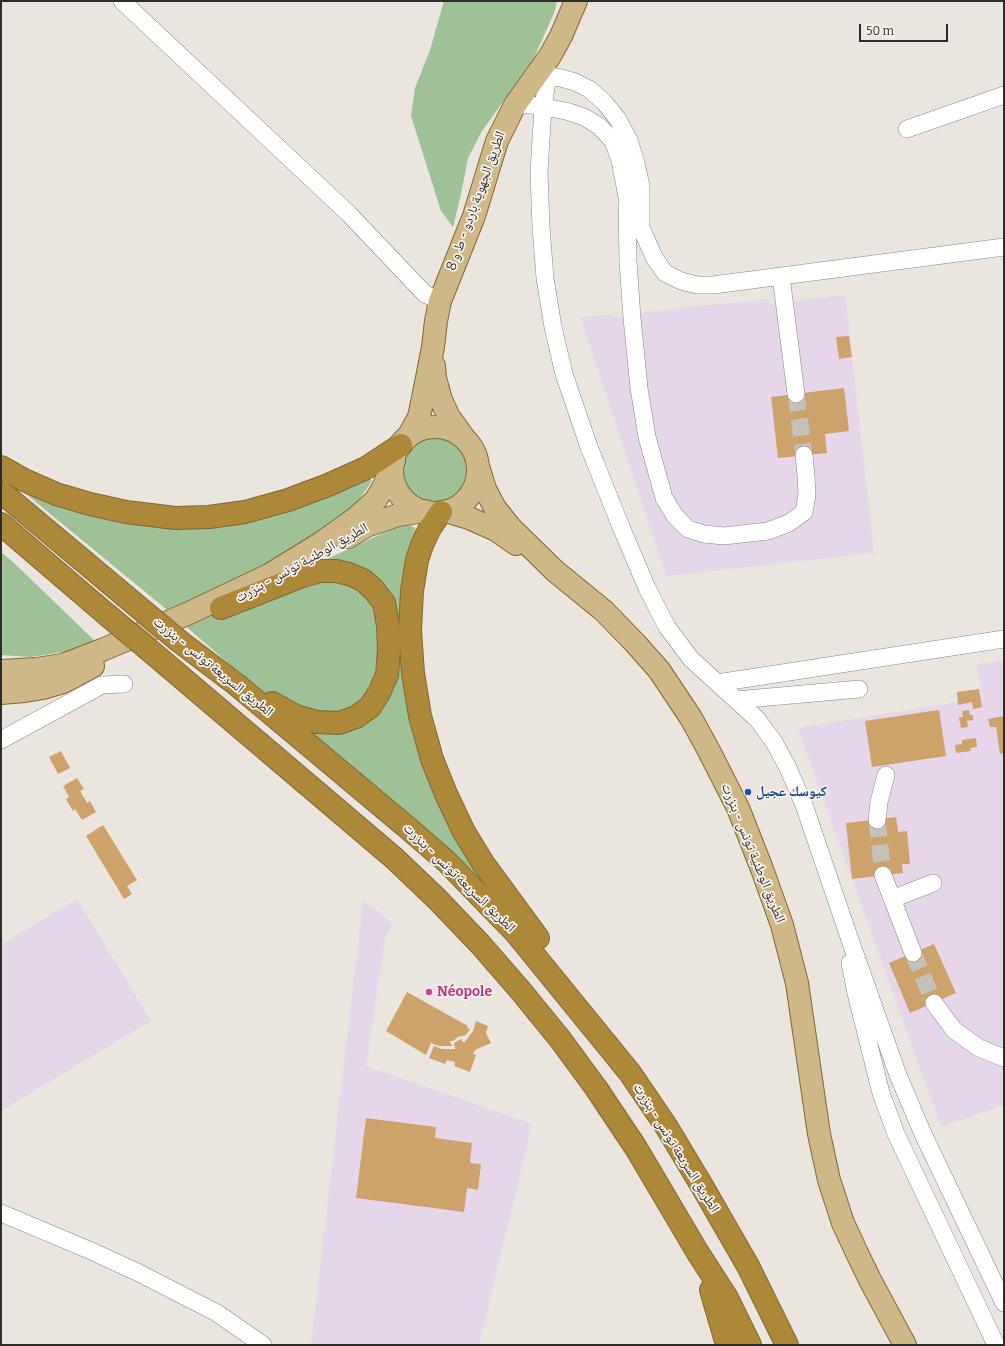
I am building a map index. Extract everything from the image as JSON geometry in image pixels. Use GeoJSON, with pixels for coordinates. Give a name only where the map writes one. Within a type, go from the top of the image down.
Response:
{"type":"FeatureCollection","features":[{"type":"Feature","properties":{"kind":"highway"},"geometry":{"type":"LineString","coordinates":[[1,467],[24,480],[56,494],[90,504],[147,515],[175,518],[209,517],[245,512],[288,500],[328,485],[366,468],[401,447]]}},
{"type":"Feature","properties":{"kind":"highway","name":"الطريق السريعة تونس - بنزرت"},"geometry":{"type":"LineString","coordinates":[[1,492],[179,641],[237,685],[409,829],[446,861],[516,933],[630,1073],[666,1126],[748,1266],[787,1345]]}},
{"type":"Feature","properties":{"kind":"highway"},"geometry":{"type":"LineString","coordinates":[[437,512],[416,560],[412,591],[410,630],[413,673],[419,709],[432,759],[446,794],[464,832],[483,863],[568,979],[630,1073]]}},
{"type":"Feature","properties":{"kind":"highway","name":"الطريق السريعة تونس - بنزرت"},"geometry":{"type":"LineString","coordinates":[[1,524],[394,858],[438,899],[480,944],[560,1039],[596,1088],[636,1148],[698,1253],[727,1298],[750,1345]]}},
{"type":"Feature","properties":{"kind":"highway"},"geometry":{"type":"LineString","coordinates":[[1,532],[45,562]]}},
{"type":"Feature","properties":{"kind":"highway"},"geometry":{"type":"LineString","coordinates":[[221,608],[302,576],[321,571],[343,572],[363,580],[374,590],[384,603],[388,625],[389,650],[386,675],[379,694],[370,707],[356,717],[339,723],[317,722],[296,716],[237,685]]}},
{"type":"Feature","properties":{"kind":"highway"},"geometry":{"type":"LineString","coordinates":[[698,1253],[715,1301],[727,1345]]}},
{"type":"Feature","properties":{"kind":"main road","name":"الطريق الجهوية باردو - ط و 8"},"geometry":{"type":"LineString","coordinates":[[401,447],[419,417],[433,347],[440,301],[474,216],[497,141],[515,105],[543,75],[576,1]]}},
{"type":"Feature","properties":{"kind":"main road","name":"الطريق الجهوية باردو - ط و 8"},"geometry":{"type":"LineString","coordinates":[[433,347],[435,378],[441,400],[449,417],[465,439]]}},
{"type":"Feature","properties":{"kind":"main road"},"geometry":{"type":"LineString","coordinates":[[401,447],[418,431],[430,427],[443,428],[455,432],[465,439]]}},
{"type":"Feature","properties":{"kind":"main road","name":"الطريق الوطنية تونس - بنزرت"},"geometry":{"type":"LineString","coordinates":[[465,439],[474,451],[485,489],[495,508],[510,527],[555,571]]}},
{"type":"Feature","properties":{"kind":"main road","name":"الطريق الوطنية تونس - بنزرت"},"geometry":{"type":"LineString","coordinates":[[401,447],[393,474],[396,486],[403,497],[413,506],[469,518],[496,530],[555,571],[604,611],[635,643],[659,670],[673,689],[694,724],[738,808],[782,925],[797,983],[819,1134],[829,1180],[843,1223],[870,1280],[905,1345]]}},
{"type":"Feature","properties":{"kind":"main road","name":"الطريق الوطنية تونس - بنزرت"},"geometry":{"type":"LineString","coordinates":[[1,671],[36,669],[63,665],[187,614],[269,576],[321,543],[356,518],[375,501],[383,488],[401,447]]}},
{"type":"Feature","properties":{"kind":"main road","name":"الطريق الوطنية تونس - بنزرت"},"geometry":{"type":"LineString","coordinates":[[1,680],[37,678],[63,674],[109,658],[193,622],[274,582],[366,526],[398,515],[437,512],[457,507],[467,499],[474,490],[478,478],[478,466]]}},
{"type":"Feature","properties":{"kind":"main road"},"geometry":{"type":"LineString","coordinates":[[1,693],[43,688],[63,682],[109,658]]}},
{"type":"Feature","properties":{"kind":"street"},"geometry":{"type":"LineString","coordinates":[[122,1],[172,50],[255,125],[349,214],[425,294],[440,301]]}},
{"type":"Feature","properties":{"kind":"street"},"geometry":{"type":"LineString","coordinates":[[641,228],[640,186],[636,163],[628,140],[617,118],[604,102],[589,89],[575,82],[543,75],[543,107],[539,172],[544,271],[553,327],[564,374],[589,447],[647,588],[667,627],[691,660],[757,719],[770,736],[788,768],[804,805],[898,1075],[919,1124],[1004,1303]]}},
{"type":"Feature","properties":{"kind":"street"},"geometry":{"type":"LineString","coordinates":[[907,129],[1004,95]]}},
{"type":"Feature","properties":{"kind":"street"},"geometry":{"type":"LineString","coordinates":[[515,105],[532,105],[566,111],[584,117],[599,126],[613,141],[620,160],[627,197],[628,261],[639,388],[648,437],[664,498],[675,516],[688,529],[704,534],[724,536],[768,531],[789,523],[804,512],[807,495],[804,455]]}},
{"type":"Feature","properties":{"kind":"street"},"geometry":{"type":"LineString","coordinates":[[627,197],[655,259],[665,272],[681,281],[697,285],[713,285],[1004,247]]}},
{"type":"Feature","properties":{"kind":"street"},"geometry":{"type":"LineString","coordinates":[[781,276],[796,394]]}},
{"type":"Feature","properties":{"kind":"street"},"geometry":{"type":"LineString","coordinates":[[717,683],[1004,639]]}},
{"type":"Feature","properties":{"kind":"street"},"geometry":{"type":"LineString","coordinates":[[1,740],[102,686],[124,684]]}},
{"type":"Feature","properties":{"kind":"street"},"geometry":{"type":"LineString","coordinates":[[736,700],[859,689]]}},
{"type":"Feature","properties":{"kind":"street"},"geometry":{"type":"LineString","coordinates":[[877,820],[879,802],[886,775]]}},
{"type":"Feature","properties":{"kind":"street"},"geometry":{"type":"LineString","coordinates":[[883,875],[913,953]]}},
{"type":"Feature","properties":{"kind":"street"},"geometry":{"type":"LineString","coordinates":[[892,899],[932,882]]}},
{"type":"Feature","properties":{"kind":"street"},"geometry":{"type":"LineString","coordinates":[[849,937],[851,968],[856,994],[881,1093],[896,1134],[996,1345]]}},
{"type":"Feature","properties":{"kind":"street"},"geometry":{"type":"LineString","coordinates":[[934,1003],[954,1030],[979,1048],[1004,1058]]}},
{"type":"Feature","properties":{"kind":"street"},"geometry":{"type":"LineString","coordinates":[[896,1134],[919,1124]]}},
{"type":"Feature","properties":{"kind":"street"},"geometry":{"type":"LineString","coordinates":[[1,1213],[137,1272],[217,1313],[263,1345]]}},
{"type":"Feature","properties":{"kind":"shaded area"},"geometry":{"type":"Polygon","coordinates":[[[845,295],[874,553],[666,576],[580,317],[610,315],[621,318],[638,318],[644,312],[768,299],[769,304],[845,295]]]}},
{"type":"Feature","properties":{"kind":"shaded area"},"geometry":{"type":"Polygon","coordinates":[[[1004,660],[1004,1105],[941,1127],[798,728],[958,702],[957,692],[979,689],[981,698],[983,698],[977,664],[1004,660]]]}},
{"type":"Feature","properties":{"kind":"shaded area"},"geometry":{"type":"Polygon","coordinates":[[[77,899],[151,1021],[1,1111],[1,945],[77,899]]]}},
{"type":"Feature","properties":{"kind":"shaded area"},"geometry":{"type":"Polygon","coordinates":[[[363,901],[382,914],[392,925],[385,938],[366,1066],[532,1124],[479,1345],[311,1345],[363,901]]]}},
{"type":"Feature","properties":{"kind":"green space"},"geometry":{"type":"Polygon","coordinates":[[[444,1],[557,1],[554,13],[533,60],[482,131],[468,158],[453,227],[441,211],[411,116],[415,88],[430,50],[444,1]]]}},
{"type":"Feature","properties":{"kind":"green space"},"geometry":{"type":"Polygon","coordinates":[[[435,437],[448,440],[458,447],[465,457],[468,470],[465,483],[458,493],[448,500],[435,503],[422,500],[412,493],[405,483],[402,470],[405,457],[412,447],[422,440],[435,437]]]}},
{"type":"Feature","properties":{"kind":"green space"},"geometry":{"type":"Polygon","coordinates":[[[366,475],[372,481],[350,513],[301,546],[318,563],[407,522],[417,530],[407,659],[492,893],[166,609],[26,494],[90,516],[129,524],[184,529],[228,525],[366,475]]]}},
{"type":"Feature","properties":{"kind":"green space"},"geometry":{"type":"Polygon","coordinates":[[[1,552],[95,641],[65,652],[30,657],[1,655],[1,552]]]}},
{"type":"Feature","properties":{"kind":"building"},"geometry":{"type":"Polygon","coordinates":[[[849,336],[852,357],[839,359],[836,337],[849,336]]]}},
{"type":"Feature","properties":{"kind":"building"},"geometry":{"type":"Polygon","coordinates":[[[844,388],[849,431],[825,434],[827,453],[778,458],[771,397],[844,388]]]}},
{"type":"Feature","properties":{"kind":"building"},"geometry":{"type":"Polygon","coordinates":[[[979,689],[982,707],[973,709],[972,702],[958,705],[957,692],[979,689]]]}},
{"type":"Feature","properties":{"kind":"building"},"geometry":{"type":"Polygon","coordinates":[[[939,710],[946,756],[872,767],[865,721],[939,710]]]}},
{"type":"Feature","properties":{"kind":"building"},"geometry":{"type":"Polygon","coordinates":[[[969,710],[970,715],[973,715],[973,720],[967,721],[968,727],[961,728],[959,717],[963,717],[962,711],[969,710]]]}},
{"type":"Feature","properties":{"kind":"building"},"geometry":{"type":"Polygon","coordinates":[[[1004,716],[1004,753],[1000,754],[996,727],[990,727],[988,719],[1004,716]]]}},
{"type":"Feature","properties":{"kind":"building"},"geometry":{"type":"Polygon","coordinates":[[[976,738],[977,747],[970,748],[971,751],[956,753],[955,745],[962,744],[962,740],[976,738]]]}},
{"type":"Feature","properties":{"kind":"building"},"geometry":{"type":"Polygon","coordinates":[[[61,751],[70,768],[58,774],[49,757],[61,751]]]}},
{"type":"Feature","properties":{"kind":"building"},"geometry":{"type":"Polygon","coordinates":[[[77,778],[84,789],[80,791],[87,803],[90,801],[96,812],[82,820],[75,809],[73,811],[66,799],[69,797],[63,786],[77,778]]]}},
{"type":"Feature","properties":{"kind":"building"},"geometry":{"type":"Polygon","coordinates":[[[896,817],[898,832],[907,831],[910,864],[902,864],[903,873],[852,879],[846,823],[896,817]]]}},
{"type":"Feature","properties":{"kind":"building"},"geometry":{"type":"Polygon","coordinates":[[[103,825],[137,880],[127,886],[132,894],[124,899],[86,836],[103,825]]]}},
{"type":"Feature","properties":{"kind":"building"},"geometry":{"type":"Polygon","coordinates":[[[934,944],[956,993],[910,1013],[889,963],[934,944]]]}},
{"type":"Feature","properties":{"kind":"building"},"geometry":{"type":"Polygon","coordinates":[[[407,992],[468,1026],[467,1028],[470,1029],[466,1035],[450,1041],[452,1046],[439,1046],[431,1043],[426,1055],[386,1031],[407,992]]]}},
{"type":"Feature","properties":{"kind":"building"},"geometry":{"type":"Polygon","coordinates":[[[476,1021],[488,1026],[486,1033],[491,1043],[475,1050],[473,1054],[476,1055],[470,1072],[454,1066],[455,1062],[447,1060],[445,1064],[429,1058],[434,1046],[442,1049],[455,1049],[454,1043],[461,1039],[464,1043],[473,1031],[476,1021]]]}},
{"type":"Feature","properties":{"kind":"building"},"geometry":{"type":"Polygon","coordinates":[[[366,1118],[436,1127],[435,1138],[472,1143],[470,1163],[481,1164],[478,1190],[467,1188],[464,1212],[356,1198],[366,1118]]]}},
{"type":"Feature","properties":{"kind":"tunnel"},"geometry":{"type":"LineString","coordinates":[[796,394],[804,455]]}},
{"type":"Feature","properties":{"kind":"tunnel"},"geometry":{"type":"LineString","coordinates":[[877,820],[883,875]]}},
{"type":"Feature","properties":{"kind":"tunnel"},"geometry":{"type":"LineString","coordinates":[[913,953],[934,1003]]}},
{"type":"Feature","properties":{"kind":"place","name":"كيوسك عجيل"},"geometry":{"type":"Point","coordinates":[748,792]}},
{"type":"Feature","properties":{"kind":"place","name":"Néopole"},"geometry":{"type":"Point","coordinates":[429,992]}}]}
